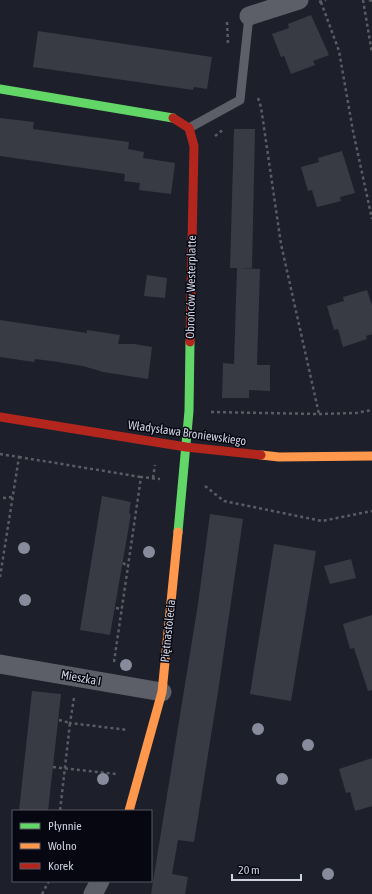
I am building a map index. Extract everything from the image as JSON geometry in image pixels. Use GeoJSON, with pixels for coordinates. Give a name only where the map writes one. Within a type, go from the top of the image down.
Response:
{"type":"FeatureCollection","features":[{"type":"Feature","properties":{"kind":"street"},"geometry":{"type":"LineString","coordinates":[[249,16],[307,2]]}},
{"type":"Feature","properties":{"kind":"street"},"geometry":{"type":"LineString","coordinates":[[0,89],[176,119],[189,128]]}},
{"type":"Feature","properties":{"kind":"street","name":"Obrońców Westerplatte"},"geometry":{"type":"LineString","coordinates":[[186,447],[194,146],[189,128]]}},
{"type":"Feature","properties":{"kind":"street","name":"Władysława Broniewskiego"},"geometry":{"type":"LineString","coordinates":[[0,418],[186,447],[279,457],[372,456]]}},
{"type":"Feature","properties":{"kind":"street","name":"Piętnastolecia"},"geometry":{"type":"LineString","coordinates":[[129,810],[162,692],[186,447]]}},
{"type":"Feature","properties":{"kind":"street","name":"Mieszka I"},"geometry":{"type":"LineString","coordinates":[[0,664],[162,692]]}},
{"type":"Feature","properties":{"kind":"street"},"geometry":{"type":"LineString","coordinates":[[93,894],[99,882]]}},
{"type":"Feature","properties":{"kind":"lane"},"geometry":{"type":"LineString","coordinates":[[189,128],[240,100],[249,16]]}},
{"type":"Feature","properties":{"kind":"path"},"geometry":{"type":"LineString","coordinates":[[307,2],[320,2],[326,0]]}},
{"type":"Feature","properties":{"kind":"path"},"geometry":{"type":"LineString","coordinates":[[363,0],[372,53]]}},
{"type":"Feature","properties":{"kind":"path"},"geometry":{"type":"LineString","coordinates":[[320,2],[339,51],[352,131],[372,219]]}},
{"type":"Feature","properties":{"kind":"path"},"geometry":{"type":"LineString","coordinates":[[227,19],[228,48]]}},
{"type":"Feature","properties":{"kind":"path"},"geometry":{"type":"LineString","coordinates":[[261,107],[281,244],[318,414]]}},
{"type":"Feature","properties":{"kind":"path"},"geometry":{"type":"LineString","coordinates":[[188,412],[318,414],[356,413],[372,410]]}},
{"type":"Feature","properties":{"kind":"path"},"geometry":{"type":"LineString","coordinates":[[0,454],[141,476]]}},
{"type":"Feature","properties":{"kind":"path"},"geometry":{"type":"LineString","coordinates":[[0,576],[19,457]]}},
{"type":"Feature","properties":{"kind":"path"},"geometry":{"type":"LineString","coordinates":[[3,498],[12,497]]}},
{"type":"Feature","properties":{"kind":"path"},"geometry":{"type":"LineString","coordinates":[[322,521],[372,511]]}},
{"type":"Feature","properties":{"kind":"path"},"geometry":{"type":"LineString","coordinates":[[130,519],[135,519]]}},
{"type":"Feature","properties":{"kind":"path"},"geometry":{"type":"LineString","coordinates":[[0,544],[6,543]]}},
{"type":"Feature","properties":{"kind":"path"},"geometry":{"type":"LineString","coordinates":[[123,563],[129,567]]}},
{"type":"Feature","properties":{"kind":"path"},"geometry":{"type":"LineString","coordinates":[[116,608],[122,609]]}},
{"type":"Feature","properties":{"kind":"path"},"geometry":{"type":"LineString","coordinates":[[59,720],[70,723],[60,810]]}},
{"type":"Feature","properties":{"kind":"path"},"geometry":{"type":"LineString","coordinates":[[53,767],[120,775]]}},
{"type":"Feature","properties":{"kind":"path"},"geometry":{"type":"LineString","coordinates":[[42,894],[48,882]]}},
{"type":"Feature","properties":{"kind":"building"},"geometry":{"type":"Polygon","coordinates":[[[311,15],[329,55],[313,61],[315,65],[291,74],[284,56],[281,57],[272,34],[289,28],[288,24],[311,15]]]}},
{"type":"Feature","properties":{"kind":"building"},"geometry":{"type":"Polygon","coordinates":[[[38,31],[212,57],[207,89],[194,87],[193,90],[33,67],[38,31]]]}},
{"type":"Feature","properties":{"kind":"building"},"geometry":{"type":"Polygon","coordinates":[[[0,118],[34,122],[33,129],[129,142],[128,149],[144,152],[143,158],[175,163],[171,194],[139,190],[140,183],[124,181],[125,174],[0,156],[0,118]]]}},
{"type":"Feature","properties":{"kind":"building"},"geometry":{"type":"Polygon","coordinates":[[[234,129],[255,129],[252,268],[230,268],[234,129]]]}},
{"type":"Feature","properties":{"kind":"building"},"geometry":{"type":"Polygon","coordinates":[[[342,151],[355,193],[340,197],[341,201],[317,207],[312,190],[308,191],[301,167],[319,162],[318,158],[342,151]]]}},
{"type":"Feature","properties":{"kind":"building"},"geometry":{"type":"Polygon","coordinates":[[[237,268],[260,269],[257,365],[270,365],[270,391],[249,390],[249,398],[222,398],[223,363],[234,364],[237,268]]]}},
{"type":"Feature","properties":{"kind":"building"},"geometry":{"type":"Polygon","coordinates":[[[147,275],[167,278],[165,298],[144,296],[147,275]]]}},
{"type":"Feature","properties":{"kind":"building"},"geometry":{"type":"Polygon","coordinates":[[[367,290],[372,305],[372,334],[366,336],[367,339],[343,347],[338,329],[334,330],[327,306],[344,301],[343,297],[367,290]]]}},
{"type":"Feature","properties":{"kind":"building"},"geometry":{"type":"Polygon","coordinates":[[[0,320],[87,333],[87,330],[120,335],[118,344],[134,344],[152,347],[148,379],[103,372],[83,366],[51,361],[35,359],[34,362],[0,357],[0,320]]]}},
{"type":"Feature","properties":{"kind":"building"},"geometry":{"type":"Polygon","coordinates":[[[102,496],[131,502],[129,513],[131,514],[110,635],[80,630],[102,496]]]}},
{"type":"Feature","properties":{"kind":"building"},"geometry":{"type":"Polygon","coordinates":[[[210,514],[243,519],[218,692],[194,842],[178,840],[172,874],[188,877],[185,894],[151,894],[198,604],[210,514]]]}},
{"type":"Feature","properties":{"kind":"building"},"geometry":{"type":"Polygon","coordinates":[[[274,544],[316,551],[291,701],[250,694],[274,544]]]}},
{"type":"Feature","properties":{"kind":"building"},"geometry":{"type":"Polygon","coordinates":[[[351,559],[356,578],[330,584],[324,566],[351,559]]]}},
{"type":"Feature","properties":{"kind":"building"},"geometry":{"type":"Polygon","coordinates":[[[372,615],[372,690],[368,691],[354,648],[350,649],[343,624],[372,615]]]}},
{"type":"Feature","properties":{"kind":"building"},"geometry":{"type":"Polygon","coordinates":[[[32,691],[61,694],[48,810],[19,810],[32,691]]]}},
{"type":"Feature","properties":{"kind":"building"},"geometry":{"type":"Polygon","coordinates":[[[372,758],[372,806],[355,811],[350,792],[346,793],[339,769],[372,758]]]}},
{"type":"Feature","properties":{"kind":"traffic: fast"},"geometry":{"type":"LineString","coordinates":[[0,89],[173,118]]}},
{"type":"Feature","properties":{"kind":"traffic: fast"},"geometry":{"type":"LineString","coordinates":[[178,532],[189,411],[190,342]]}},
{"type":"Feature","properties":{"kind":"traffic: slow"},"geometry":{"type":"LineString","coordinates":[[261,455],[279,457],[372,456]]}},
{"type":"Feature","properties":{"kind":"traffic: slow"},"geometry":{"type":"LineString","coordinates":[[129,810],[162,692],[178,532]]}},
{"type":"Feature","properties":{"kind":"traffic: jam"},"geometry":{"type":"LineString","coordinates":[[173,118],[189,128],[194,146],[190,342]]}},
{"type":"Feature","properties":{"kind":"traffic: jam"},"geometry":{"type":"LineString","coordinates":[[0,417],[186,447],[261,455]]}}]}
